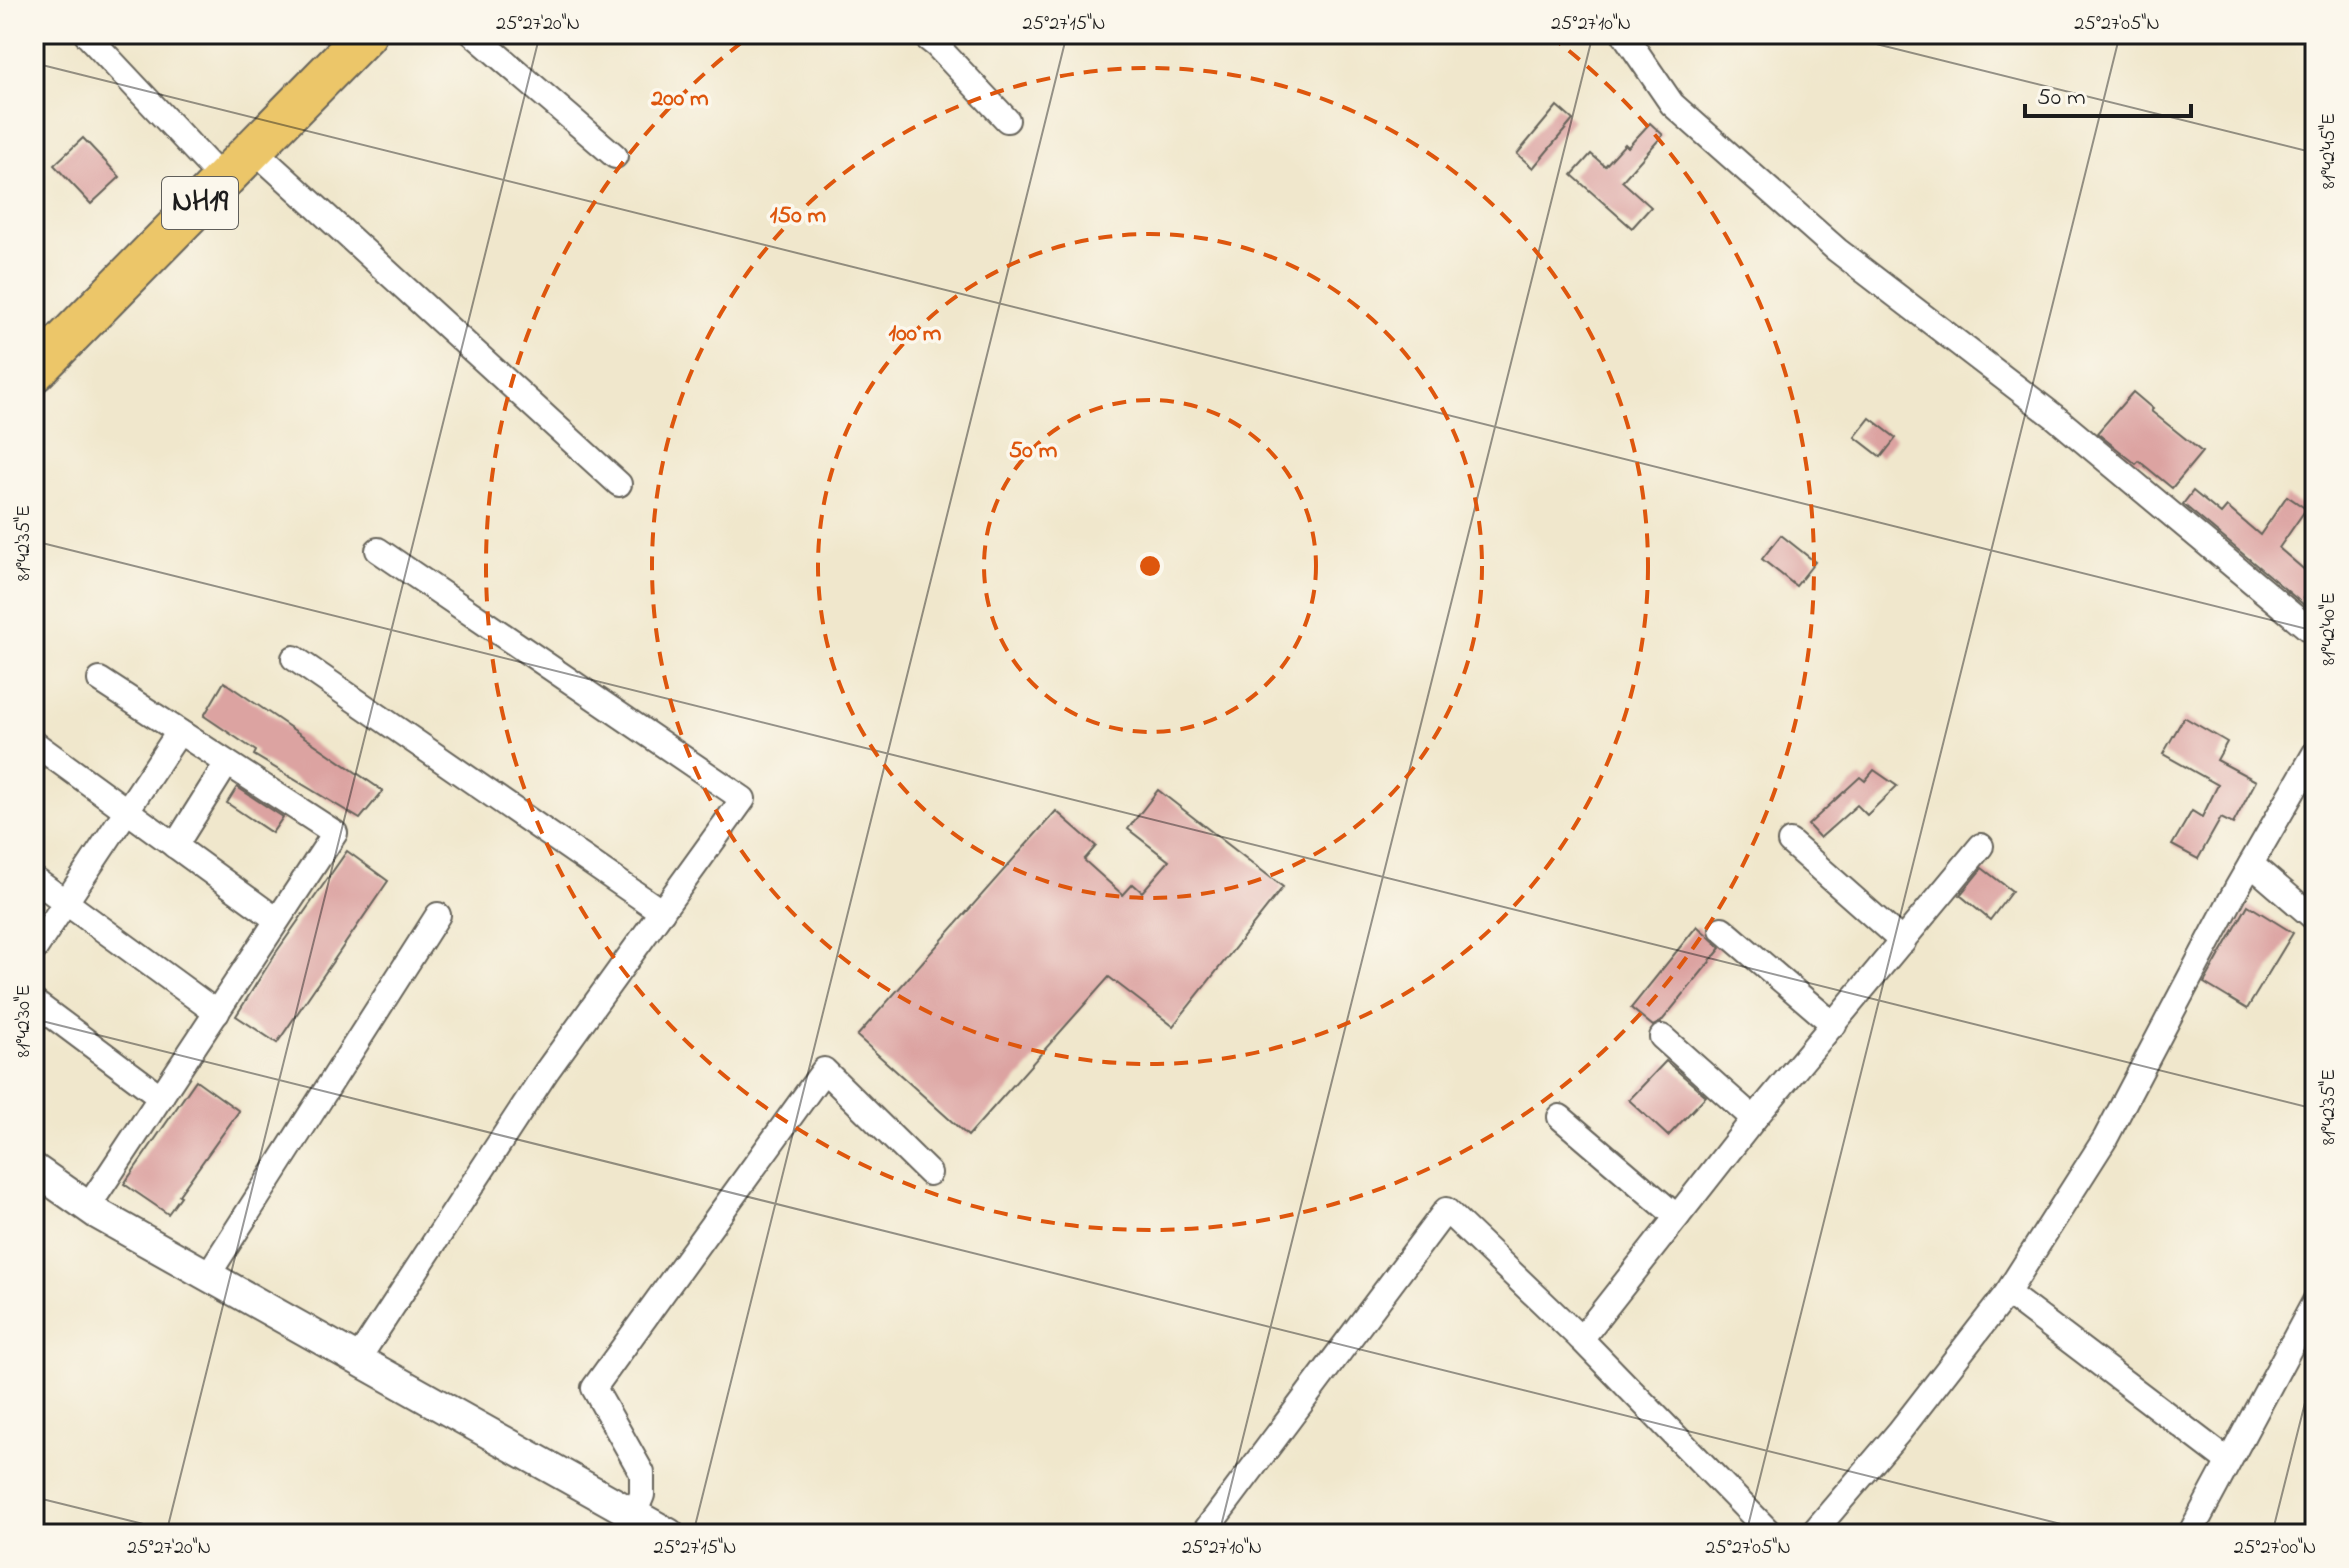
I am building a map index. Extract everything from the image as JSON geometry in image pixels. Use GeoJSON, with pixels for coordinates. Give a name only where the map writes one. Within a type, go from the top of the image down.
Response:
{"type":"FeatureCollection","features":[{"type":"Feature","properties":{"kind":"highway","name":"NH19"},"geometry":{"type":"LineString","coordinates":[[34,372],[366,34]]}},
{"type":"Feature","properties":{"kind":"street"},"geometry":{"type":"LineString","coordinates":[[86,34],[223,180]]}},
{"type":"Feature","properties":{"kind":"street"},"geometry":{"type":"LineString","coordinates":[[473,34],[615,156]]}},
{"type":"Feature","properties":{"kind":"street"},"geometry":{"type":"LineString","coordinates":[[922,34],[1007,120]]}},
{"type":"Feature","properties":{"kind":"street"},"geometry":{"type":"LineString","coordinates":[[1624,34],[1672,104],[1837,250],[2055,417],[2315,634]]}},
{"type":"Feature","properties":{"kind":"street"},"geometry":{"type":"LineString","coordinates":[[253,149],[619,484]]}},
{"type":"Feature","properties":{"kind":"street"},"geometry":{"type":"LineString","coordinates":[[358,1359],[546,1072],[743,799],[378,550]]}},
{"type":"Feature","properties":{"kind":"street"},"geometry":{"type":"LineString","coordinates":[[294,658],[662,912]]}},
{"type":"Feature","properties":{"kind":"street"},"geometry":{"type":"LineString","coordinates":[[88,1207],[335,833],[100,680]]}},
{"type":"Feature","properties":{"kind":"street"},"geometry":{"type":"LineString","coordinates":[[34,950],[179,732]]}},
{"type":"Feature","properties":{"kind":"street"},"geometry":{"type":"LineString","coordinates":[[34,743],[277,920]]}},
{"type":"Feature","properties":{"kind":"street"},"geometry":{"type":"LineString","coordinates":[[1812,1534],[1899,1432],[2007,1293],[2105,1139],[2251,864],[2315,753]]}},
{"type":"Feature","properties":{"kind":"street"},"geometry":{"type":"LineString","coordinates":[[175,846],[227,763]]}},
{"type":"Feature","properties":{"kind":"street"},"geometry":{"type":"LineString","coordinates":[[1790,842],[1903,942]]}},
{"type":"Feature","properties":{"kind":"street"},"geometry":{"type":"LineString","coordinates":[[1581,1339],[1754,1119],[1981,846]]}},
{"type":"Feature","properties":{"kind":"street"},"geometry":{"type":"LineString","coordinates":[[2251,864],[2315,919]]}},
{"type":"Feature","properties":{"kind":"street"},"geometry":{"type":"LineString","coordinates":[[34,879],[217,1013]]}},
{"type":"Feature","properties":{"kind":"street"},"geometry":{"type":"LineString","coordinates":[[208,1275],[438,915]]}},
{"type":"Feature","properties":{"kind":"street"},"geometry":{"type":"LineString","coordinates":[[1722,929],[1834,1025]]}},
{"type":"Feature","properties":{"kind":"street"},"geometry":{"type":"LineString","coordinates":[[34,1002],[161,1097]]}},
{"type":"Feature","properties":{"kind":"street"},"geometry":{"type":"LineString","coordinates":[[1662,1037],[1754,1119]]}},
{"type":"Feature","properties":{"kind":"street"},"geometry":{"type":"LineString","coordinates":[[634,1514],[642,1495],[642,1473],[594,1388],[824,1070],[929,1173]]}},
{"type":"Feature","properties":{"kind":"street"},"geometry":{"type":"LineString","coordinates":[[1560,1117],[1677,1217]]}},
{"type":"Feature","properties":{"kind":"street"},"geometry":{"type":"LineString","coordinates":[[34,1169],[88,1207],[669,1534]]}},
{"type":"Feature","properties":{"kind":"street"},"geometry":{"type":"LineString","coordinates":[[1203,1534],[1446,1210],[1581,1339],[1771,1534]]}},
{"type":"Feature","properties":{"kind":"street"},"geometry":{"type":"LineString","coordinates":[[2007,1293],[2228,1461]]}},
{"type":"Feature","properties":{"kind":"street"},"geometry":{"type":"LineString","coordinates":[[2190,1534],[2315,1301]]}},
{"type":"Feature","properties":{"kind":"building"},"geometry":{"type":"Polygon","coordinates":[[[1557,106],[1573,120],[1533,168],[1517,154],[1557,106]]]}},
{"type":"Feature","properties":{"kind":"building"},"geometry":{"type":"Polygon","coordinates":[[[1650,123],[1663,135],[1622,181],[1651,207],[1632,228],[1572,175],[1591,154],[1605,166],[1650,123]]]}},
{"type":"Feature","properties":{"kind":"building"},"geometry":{"type":"Polygon","coordinates":[[[83,138],[120,177],[91,204],[54,165],[83,138]]]}},
{"type":"Feature","properties":{"kind":"building"},"geometry":{"type":"Polygon","coordinates":[[[2133,392],[2153,409],[2151,411],[2202,452],[2172,488],[2097,433],[2133,392]]]}},
{"type":"Feature","properties":{"kind":"building"},"geometry":{"type":"Polygon","coordinates":[[[1870,418],[1896,438],[1881,457],[1855,437],[1870,418]]]}},
{"type":"Feature","properties":{"kind":"building"},"geometry":{"type":"Polygon","coordinates":[[[2193,491],[2221,514],[2227,507],[2260,535],[2287,496],[2306,509],[2279,548],[2315,579],[2315,586],[2304,598],[2315,606],[2315,614],[2183,504],[2193,491]]]}},
{"type":"Feature","properties":{"kind":"building"},"geometry":{"type":"Polygon","coordinates":[[[1781,535],[1815,562],[1796,586],[1762,559],[1781,535]]]}},
{"type":"Feature","properties":{"kind":"building"},"geometry":{"type":"Polygon","coordinates":[[[224,682],[383,791],[360,819],[254,755],[256,751],[204,716],[224,682]]]}},
{"type":"Feature","properties":{"kind":"building"},"geometry":{"type":"Polygon","coordinates":[[[2184,717],[2227,742],[2217,760],[2256,781],[2233,824],[2221,818],[2198,859],[2172,845],[2192,811],[2202,817],[2218,785],[2163,754],[2184,717]]]}},
{"type":"Feature","properties":{"kind":"building"},"geometry":{"type":"Polygon","coordinates":[[[1874,770],[1897,786],[1867,815],[1857,805],[1820,838],[1808,825],[1860,777],[1865,781],[1874,770]]]}},
{"type":"Feature","properties":{"kind":"building"},"geometry":{"type":"Polygon","coordinates":[[[237,787],[283,817],[272,833],[227,803],[237,787]]]}},
{"type":"Feature","properties":{"kind":"building"},"geometry":{"type":"Polygon","coordinates":[[[1158,790],[1283,887],[1173,1026],[1109,977],[968,1136],[857,1036],[1056,811],[1096,846],[1084,860],[1123,895],[1133,884],[1142,892],[1169,861],[1128,829],[1158,790]]]}},
{"type":"Feature","properties":{"kind":"building"},"geometry":{"type":"Polygon","coordinates":[[[347,851],[388,881],[277,1043],[236,1016],[347,851]]]}},
{"type":"Feature","properties":{"kind":"building"},"geometry":{"type":"Polygon","coordinates":[[[1982,868],[2012,891],[1990,920],[1960,895],[1982,868]]]}},
{"type":"Feature","properties":{"kind":"building"},"geometry":{"type":"Polygon","coordinates":[[[2248,905],[2293,933],[2247,1009],[2204,983],[2248,905]]]}},
{"type":"Feature","properties":{"kind":"building"},"geometry":{"type":"Polygon","coordinates":[[[1697,926],[1721,948],[1661,1022],[1653,1026],[1631,1008],[1697,926]]]}},
{"type":"Feature","properties":{"kind":"building"},"geometry":{"type":"Polygon","coordinates":[[[1666,1061],[1706,1096],[1668,1136],[1629,1100],[1666,1061]]]}},
{"type":"Feature","properties":{"kind":"building"},"geometry":{"type":"Polygon","coordinates":[[[196,1080],[239,1111],[168,1214],[124,1184],[196,1080]]]}}]}
